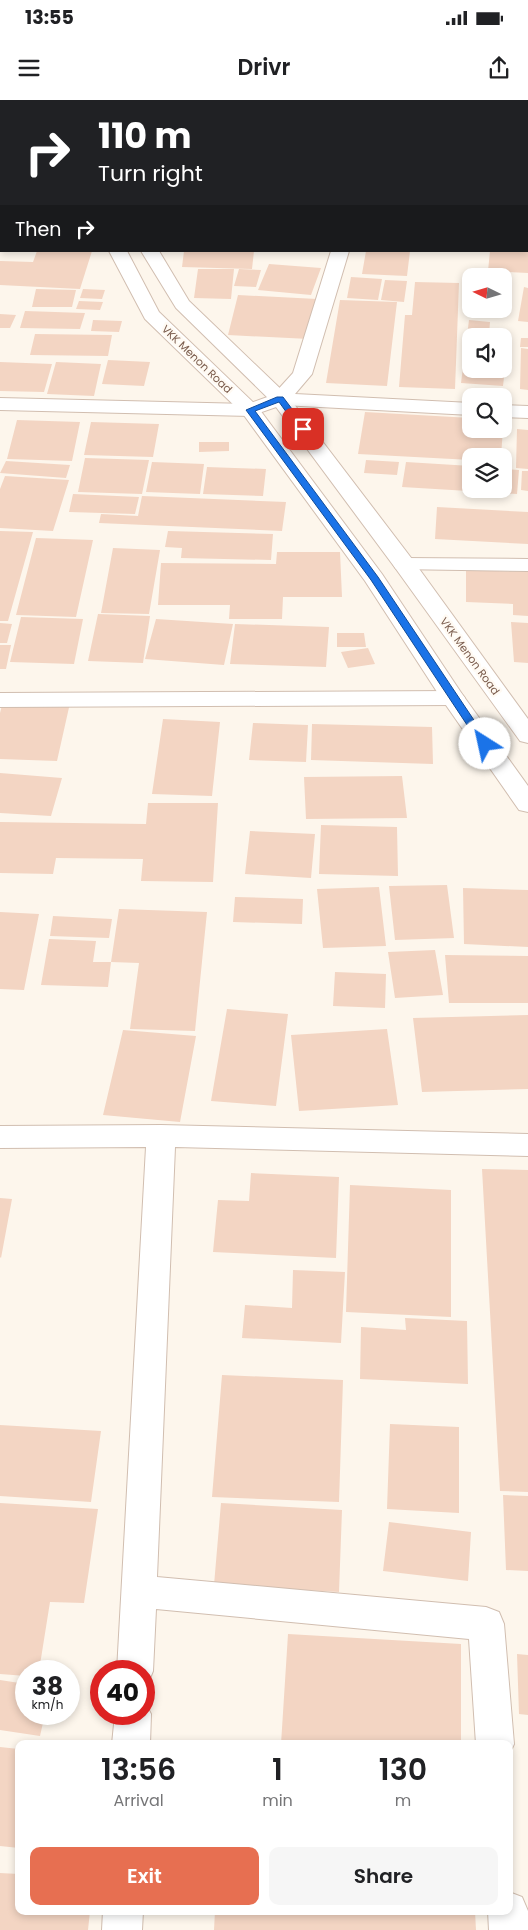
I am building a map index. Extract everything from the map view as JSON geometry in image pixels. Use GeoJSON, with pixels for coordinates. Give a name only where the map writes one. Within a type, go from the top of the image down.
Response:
{"type":"FeatureCollection","features":[{"type":"Feature","properties":{"kind":"street","name":"VKK Menon Road"},"geometry":{"type":"LineString","coordinates":[[119,252],[151,315],[250,410],[374,579],[452,698],[528,804]]}},
{"type":"Feature","properties":{"kind":"street","name":"VKK Menon Road"},"geometry":{"type":"LineString","coordinates":[[151,252],[182,304],[280,399],[404,564],[528,736]]}},
{"type":"Feature","properties":{"kind":"street"},"geometry":{"type":"LineString","coordinates":[[280,399],[302,374],[340,252]]}},
{"type":"Feature","properties":{"kind":"street"},"geometry":{"type":"LineString","coordinates":[[0,404],[250,410],[280,399],[462,409]]}},
{"type":"Feature","properties":{"kind":"street"},"geometry":{"type":"LineString","coordinates":[[512,411],[528,412]]}},
{"type":"Feature","properties":{"kind":"street"},"geometry":{"type":"LineString","coordinates":[[404,564],[528,565]]}},
{"type":"Feature","properties":{"kind":"street"},"geometry":{"type":"LineString","coordinates":[[0,700],[452,698]]}},
{"type":"Feature","properties":{"kind":"street"},"geometry":{"type":"LineString","coordinates":[[0,1137],[161,1136],[528,1145]]}},
{"type":"Feature","properties":{"kind":"street"},"geometry":{"type":"LineString","coordinates":[[136,1660],[161,1136]]}},
{"type":"Feature","properties":{"kind":"street"},"geometry":{"type":"LineString","coordinates":[[139,1590],[486,1624],[495,1740]]}},
{"type":"Feature","properties":{"kind":"street"},"geometry":{"type":"LineString","coordinates":[[131,1740],[132,1725]]}},
{"type":"Feature","properties":{"kind":"street"},"geometry":{"type":"LineString","coordinates":[[122,1930],[123,1915]]}},
{"type":"Feature","properties":{"kind":"street"},"geometry":{"type":"LineString","coordinates":[[508,1915],[509,1930]]}},
{"type":"Feature","properties":{"kind":"building"},"geometry":{"type":"Polygon","coordinates":[[[37,252],[92,252],[80,289],[0,285],[0,261],[33,262],[37,252]]]}},
{"type":"Feature","properties":{"kind":"building"},"geometry":{"type":"Polygon","coordinates":[[[184,252],[254,252],[252,269],[182,267],[184,252]]]}},
{"type":"Feature","properties":{"kind":"building"},"geometry":{"type":"Polygon","coordinates":[[[366,252],[410,252],[407,276],[362,274],[366,252]]]}},
{"type":"Feature","properties":{"kind":"building"},"geometry":{"type":"Polygon","coordinates":[[[490,252],[528,252],[528,273],[512,272],[512,268],[488,268],[490,252]]]}},
{"type":"Feature","properties":{"kind":"building"},"geometry":{"type":"Polygon","coordinates":[[[269,264],[321,268],[311,295],[258,290],[269,264]]]}},
{"type":"Feature","properties":{"kind":"building"},"geometry":{"type":"Polygon","coordinates":[[[198,269],[234,269],[231,299],[194,298],[198,269]]]}},
{"type":"Feature","properties":{"kind":"building"},"geometry":{"type":"Polygon","coordinates":[[[239,269],[261,270],[256,287],[234,286],[239,269]]]}},
{"type":"Feature","properties":{"kind":"building"},"geometry":{"type":"Polygon","coordinates":[[[351,277],[382,279],[378,300],[347,298],[351,277]]]}},
{"type":"Feature","properties":{"kind":"building"},"geometry":{"type":"Polygon","coordinates":[[[385,280],[407,281],[404,302],[381,300],[385,280]]]}},
{"type":"Feature","properties":{"kind":"building"},"geometry":{"type":"Polygon","coordinates":[[[415,282],[459,283],[455,389],[399,387],[405,315],[412,315],[415,282]]]}},
{"type":"Feature","properties":{"kind":"building"},"geometry":{"type":"Polygon","coordinates":[[[524,287],[528,288],[528,322],[518,321],[524,287]]]}},
{"type":"Feature","properties":{"kind":"building"},"geometry":{"type":"Polygon","coordinates":[[[36,289],[76,290],[72,307],[32,307],[36,289]]]}},
{"type":"Feature","properties":{"kind":"building"},"geometry":{"type":"Polygon","coordinates":[[[83,289],[105,290],[102,299],[80,298],[83,289]]]}},
{"type":"Feature","properties":{"kind":"building"},"geometry":{"type":"Polygon","coordinates":[[[238,295],[317,299],[309,339],[228,335],[238,295]]]}},
{"type":"Feature","properties":{"kind":"building"},"geometry":{"type":"Polygon","coordinates":[[[340,300],[397,302],[387,386],[326,383],[340,300]]]}},
{"type":"Feature","properties":{"kind":"building"},"geometry":{"type":"Polygon","coordinates":[[[79,301],[103,302],[100,310],[76,309],[79,301]]]}},
{"type":"Feature","properties":{"kind":"building"},"geometry":{"type":"Polygon","coordinates":[[[25,311],[85,313],[80,329],[20,328],[25,311]]]}},
{"type":"Feature","properties":{"kind":"building"},"geometry":{"type":"Polygon","coordinates":[[[0,314],[16,315],[10,328],[0,328],[0,314]]]}},
{"type":"Feature","properties":{"kind":"building"},"geometry":{"type":"Polygon","coordinates":[[[93,320],[122,321],[119,332],[91,331],[93,320]]]}},
{"type":"Feature","properties":{"kind":"building"},"geometry":{"type":"Polygon","coordinates":[[[469,320],[490,322],[490,328],[468,328],[469,320]]]}},
{"type":"Feature","properties":{"kind":"building"},"geometry":{"type":"Polygon","coordinates":[[[35,334],[112,335],[108,356],[30,355],[35,334]]]}},
{"type":"Feature","properties":{"kind":"building"},"geometry":{"type":"Polygon","coordinates":[[[521,338],[528,338],[528,347],[520,347],[521,338]]]}},
{"type":"Feature","properties":{"kind":"building"},"geometry":{"type":"Polygon","coordinates":[[[521,348],[528,349],[528,390],[520,389],[521,348]]]}},
{"type":"Feature","properties":{"kind":"building"},"geometry":{"type":"Polygon","coordinates":[[[108,360],[150,362],[144,386],[102,384],[108,360]]]}},
{"type":"Feature","properties":{"kind":"building"},"geometry":{"type":"Polygon","coordinates":[[[0,362],[52,364],[44,392],[0,391],[0,362]]]}},
{"type":"Feature","properties":{"kind":"building"},"geometry":{"type":"Polygon","coordinates":[[[56,362],[101,364],[94,396],[47,394],[56,362]]]}},
{"type":"Feature","properties":{"kind":"building"},"geometry":{"type":"Polygon","coordinates":[[[462,375],[462,378],[504,378],[503,386],[461,383],[462,375]]]}},
{"type":"Feature","properties":{"kind":"building"},"geometry":{"type":"Polygon","coordinates":[[[365,412],[462,417],[462,438],[502,438],[502,448],[462,448],[462,460],[358,454],[365,412]]]}},
{"type":"Feature","properties":{"kind":"building"},"geometry":{"type":"Polygon","coordinates":[[[17,420],[80,422],[72,461],[7,459],[17,420]]]}},
{"type":"Feature","properties":{"kind":"building"},"geometry":{"type":"Polygon","coordinates":[[[91,422],[159,424],[153,457],[84,455],[91,422]]]}},
{"type":"Feature","properties":{"kind":"building"},"geometry":{"type":"Polygon","coordinates":[[[517,429],[528,430],[528,469],[516,468],[517,429]]]}},
{"type":"Feature","properties":{"kind":"building"},"geometry":{"type":"Polygon","coordinates":[[[199,442],[229,442],[229,451],[199,452],[199,442]]]}},
{"type":"Feature","properties":{"kind":"building"},"geometry":{"type":"Polygon","coordinates":[[[85,458],[149,460],[142,494],[78,492],[85,458]]]}},
{"type":"Feature","properties":{"kind":"building"},"geometry":{"type":"Polygon","coordinates":[[[366,460],[399,462],[397,475],[364,473],[366,460]]]}},
{"type":"Feature","properties":{"kind":"building"},"geometry":{"type":"Polygon","coordinates":[[[6,461],[70,465],[66,478],[0,473],[6,461]]]}},
{"type":"Feature","properties":{"kind":"building"},"geometry":{"type":"Polygon","coordinates":[[[152,462],[204,464],[200,494],[146,492],[152,462]]]}},
{"type":"Feature","properties":{"kind":"building"},"geometry":{"type":"Polygon","coordinates":[[[406,462],[462,465],[462,491],[402,487],[406,462]]]}},
{"type":"Feature","properties":{"kind":"building"},"geometry":{"type":"Polygon","coordinates":[[[207,467],[266,469],[263,496],[203,494],[207,467]]]}},
{"type":"Feature","properties":{"kind":"building"},"geometry":{"type":"Polygon","coordinates":[[[512,470],[519,470],[517,494],[512,494],[512,470]]]}},
{"type":"Feature","properties":{"kind":"building"},"geometry":{"type":"Polygon","coordinates":[[[522,471],[528,471],[528,491],[521,490],[522,471]]]}},
{"type":"Feature","properties":{"kind":"building"},"geometry":{"type":"Polygon","coordinates":[[[5,476],[69,480],[53,531],[0,528],[0,489],[5,476]]]}},
{"type":"Feature","properties":{"kind":"building"},"geometry":{"type":"Polygon","coordinates":[[[73,494],[139,497],[135,514],[69,512],[73,494]]]}},
{"type":"Feature","properties":{"kind":"building"},"geometry":{"type":"Polygon","coordinates":[[[142,496],[286,502],[282,531],[99,523],[101,514],[138,516],[142,496]]]}},
{"type":"Feature","properties":{"kind":"building"},"geometry":{"type":"Polygon","coordinates":[[[437,507],[528,512],[528,544],[435,539],[437,507]]]}},
{"type":"Feature","properties":{"kind":"building"},"geometry":{"type":"Polygon","coordinates":[[[0,531],[33,532],[8,621],[0,621],[0,531]]]}},
{"type":"Feature","properties":{"kind":"building"},"geometry":{"type":"Polygon","coordinates":[[[168,531],[273,534],[271,560],[181,558],[182,548],[165,547],[168,531]]]}},
{"type":"Feature","properties":{"kind":"building"},"geometry":{"type":"Polygon","coordinates":[[[36,538],[93,540],[76,617],[16,615],[36,538]]]}},
{"type":"Feature","properties":{"kind":"building"},"geometry":{"type":"Polygon","coordinates":[[[113,548],[160,550],[149,614],[101,613],[113,548]]]}},
{"type":"Feature","properties":{"kind":"building"},"geometry":{"type":"Polygon","coordinates":[[[277,552],[340,552],[342,597],[283,597],[282,619],[229,619],[230,605],[158,605],[161,563],[276,564],[277,552]]]}},
{"type":"Feature","properties":{"kind":"building"},"geometry":{"type":"Polygon","coordinates":[[[466,570],[528,572],[528,616],[513,615],[513,604],[466,602],[466,570]]]}},
{"type":"Feature","properties":{"kind":"building"},"geometry":{"type":"Polygon","coordinates":[[[98,614],[150,616],[143,663],[88,661],[98,614]]]}},
{"type":"Feature","properties":{"kind":"building"},"geometry":{"type":"Polygon","coordinates":[[[21,617],[83,619],[74,664],[10,662],[21,617]]]}},
{"type":"Feature","properties":{"kind":"building"},"geometry":{"type":"Polygon","coordinates":[[[156,619],[233,624],[224,665],[145,659],[156,619]]]}},
{"type":"Feature","properties":{"kind":"building"},"geometry":{"type":"Polygon","coordinates":[[[511,622],[528,623],[528,663],[514,662],[511,622]]]}},
{"type":"Feature","properties":{"kind":"building"},"geometry":{"type":"Polygon","coordinates":[[[0,623],[12,624],[7,643],[0,643],[0,623]]]}},
{"type":"Feature","properties":{"kind":"building"},"geometry":{"type":"Polygon","coordinates":[[[235,624],[329,627],[326,667],[230,664],[235,624]]]}},
{"type":"Feature","properties":{"kind":"building"},"geometry":{"type":"Polygon","coordinates":[[[337,633],[364,633],[366,647],[337,647],[337,633]]]}},
{"type":"Feature","properties":{"kind":"building"},"geometry":{"type":"Polygon","coordinates":[[[0,645],[11,645],[6,669],[0,669],[0,645]]]}},
{"type":"Feature","properties":{"kind":"building"},"geometry":{"type":"Polygon","coordinates":[[[368,648],[375,664],[348,668],[341,652],[368,648]]]}},
{"type":"Feature","properties":{"kind":"building"},"geometry":{"type":"Polygon","coordinates":[[[3,701],[70,703],[57,761],[0,759],[0,713],[3,701]]]}},
{"type":"Feature","properties":{"kind":"building"},"geometry":{"type":"Polygon","coordinates":[[[163,719],[220,722],[212,796],[152,794],[163,719]]]}},
{"type":"Feature","properties":{"kind":"building"},"geometry":{"type":"Polygon","coordinates":[[[253,723],[308,725],[306,762],[249,760],[253,723]]]}},
{"type":"Feature","properties":{"kind":"building"},"geometry":{"type":"Polygon","coordinates":[[[312,724],[432,727],[433,764],[311,760],[312,724]]]}},
{"type":"Feature","properties":{"kind":"building"},"geometry":{"type":"Polygon","coordinates":[[[0,773],[62,778],[51,816],[0,813],[0,773]]]}},
{"type":"Feature","properties":{"kind":"building"},"geometry":{"type":"Polygon","coordinates":[[[402,776],[407,818],[306,819],[304,777],[402,776]]]}},
{"type":"Feature","properties":{"kind":"building"},"geometry":{"type":"Polygon","coordinates":[[[148,803],[218,803],[213,882],[141,881],[143,859],[56,858],[53,874],[0,873],[0,822],[146,824],[148,803]]]}},
{"type":"Feature","properties":{"kind":"building"},"geometry":{"type":"Polygon","coordinates":[[[321,825],[397,827],[398,876],[319,874],[321,825]]]}},
{"type":"Feature","properties":{"kind":"building"},"geometry":{"type":"Polygon","coordinates":[[[250,831],[315,834],[311,878],[245,874],[250,831]]]}},
{"type":"Feature","properties":{"kind":"building"},"geometry":{"type":"Polygon","coordinates":[[[447,885],[454,938],[395,940],[389,886],[447,885]]]}},
{"type":"Feature","properties":{"kind":"building"},"geometry":{"type":"Polygon","coordinates":[[[379,887],[386,946],[323,948],[317,889],[379,887]]]}},
{"type":"Feature","properties":{"kind":"building"},"geometry":{"type":"Polygon","coordinates":[[[463,888],[528,890],[528,947],[464,944],[463,888]]]}},
{"type":"Feature","properties":{"kind":"building"},"geometry":{"type":"Polygon","coordinates":[[[235,897],[303,899],[302,924],[233,922],[235,897]]]}},
{"type":"Feature","properties":{"kind":"building"},"geometry":{"type":"Polygon","coordinates":[[[119,909],[207,912],[195,1031],[130,1029],[139,963],[111,962],[119,909]]]}},
{"type":"Feature","properties":{"kind":"building"},"geometry":{"type":"Polygon","coordinates":[[[0,912],[39,914],[24,990],[0,989],[0,912]]]}},
{"type":"Feature","properties":{"kind":"building"},"geometry":{"type":"Polygon","coordinates":[[[53,916],[112,919],[109,938],[50,936],[53,916]]]}},
{"type":"Feature","properties":{"kind":"building"},"geometry":{"type":"Polygon","coordinates":[[[49,939],[96,941],[93,962],[111,962],[108,987],[41,985],[49,939]]]}},
{"type":"Feature","properties":{"kind":"building"},"geometry":{"type":"Polygon","coordinates":[[[435,950],[443,995],[395,998],[388,952],[435,950]]]}},
{"type":"Feature","properties":{"kind":"building"},"geometry":{"type":"Polygon","coordinates":[[[445,955],[528,956],[528,1003],[449,1003],[445,955]]]}},
{"type":"Feature","properties":{"kind":"building"},"geometry":{"type":"Polygon","coordinates":[[[335,972],[386,974],[385,1008],[333,1006],[335,972]]]}},
{"type":"Feature","properties":{"kind":"building"},"geometry":{"type":"Polygon","coordinates":[[[227,1009],[288,1014],[276,1106],[211,1101],[227,1009]]]}},
{"type":"Feature","properties":{"kind":"building"},"geometry":{"type":"Polygon","coordinates":[[[528,1015],[528,1089],[422,1092],[413,1018],[528,1015]]]}},
{"type":"Feature","properties":{"kind":"building"},"geometry":{"type":"Polygon","coordinates":[[[387,1029],[398,1105],[299,1111],[291,1035],[387,1029]]]}},
{"type":"Feature","properties":{"kind":"building"},"geometry":{"type":"Polygon","coordinates":[[[123,1030],[196,1036],[180,1122],[103,1115],[123,1030]]]}},
{"type":"Feature","properties":{"kind":"building"},"geometry":{"type":"Polygon","coordinates":[[[482,1169],[528,1170],[528,1492],[500,1491],[482,1169]]]}},
{"type":"Feature","properties":{"kind":"building"},"geometry":{"type":"Polygon","coordinates":[[[251,1173],[339,1177],[336,1258],[213,1252],[218,1200],[249,1201],[251,1173]]]}},
{"type":"Feature","properties":{"kind":"building"},"geometry":{"type":"Polygon","coordinates":[[[350,1185],[451,1190],[451,1317],[346,1312],[350,1185]]]}},
{"type":"Feature","properties":{"kind":"building"},"geometry":{"type":"Polygon","coordinates":[[[0,1198],[12,1199],[1,1258],[0,1257],[0,1198]]]}},
{"type":"Feature","properties":{"kind":"building"},"geometry":{"type":"Polygon","coordinates":[[[293,1270],[345,1272],[341,1343],[242,1338],[245,1305],[292,1308],[293,1270]]]}},
{"type":"Feature","properties":{"kind":"building"},"geometry":{"type":"Polygon","coordinates":[[[405,1318],[467,1321],[468,1384],[360,1379],[361,1327],[406,1330],[405,1318]]]}},
{"type":"Feature","properties":{"kind":"building"},"geometry":{"type":"Polygon","coordinates":[[[222,1375],[343,1380],[339,1502],[212,1497],[222,1375]]]}},
{"type":"Feature","properties":{"kind":"building"},"geometry":{"type":"Polygon","coordinates":[[[390,1424],[459,1427],[459,1513],[387,1509],[390,1424]]]}},
{"type":"Feature","properties":{"kind":"building"},"geometry":{"type":"Polygon","coordinates":[[[0,1425],[101,1431],[91,1502],[0,1496],[0,1425]]]}},
{"type":"Feature","properties":{"kind":"building"},"geometry":{"type":"Polygon","coordinates":[[[503,1495],[528,1496],[528,1571],[506,1570],[503,1495]]]}},
{"type":"Feature","properties":{"kind":"building"},"geometry":{"type":"Polygon","coordinates":[[[0,1503],[98,1509],[84,1603],[50,1602],[41,1660],[15,1660],[15,1675],[0,1674],[0,1503]]]}},
{"type":"Feature","properties":{"kind":"building"},"geometry":{"type":"Polygon","coordinates":[[[221,1503],[342,1510],[339,1592],[214,1585],[221,1503]]]}},
{"type":"Feature","properties":{"kind":"building"},"geometry":{"type":"Polygon","coordinates":[[[389,1522],[471,1532],[468,1581],[383,1571],[389,1522]]]}},
{"type":"Feature","properties":{"kind":"building"},"geometry":{"type":"Polygon","coordinates":[[[288,1634],[461,1644],[461,1740],[281,1740],[288,1634]]]}},
{"type":"Feature","properties":{"kind":"building"},"geometry":{"type":"Polygon","coordinates":[[[517,1654],[528,1655],[528,1715],[519,1714],[517,1654]]]}},
{"type":"Feature","properties":{"kind":"building"},"geometry":{"type":"Polygon","coordinates":[[[0,1680],[15,1682],[15,1725],[42,1725],[40,1736],[0,1730],[0,1680]]]}},
{"type":"Feature","properties":{"kind":"building"},"geometry":{"type":"Polygon","coordinates":[[[0,1747],[15,1749],[15,1848],[0,1846],[0,1747]]]}},
{"type":"Feature","properties":{"kind":"building"},"geometry":{"type":"Polygon","coordinates":[[[0,1873],[15,1874],[15,1915],[90,1915],[88,1930],[0,1930],[0,1873]]]}},
{"type":"Feature","properties":{"kind":"building"},"geometry":{"type":"Polygon","coordinates":[[[215,1915],[475,1915],[476,1930],[214,1930],[215,1915]]]}},
{"type":"Feature","properties":{"kind":"route"},"geometry":{"type":"LineString","coordinates":[[303,429],[280,399],[250,410],[374,579],[452,698],[485,744]]}}]}
